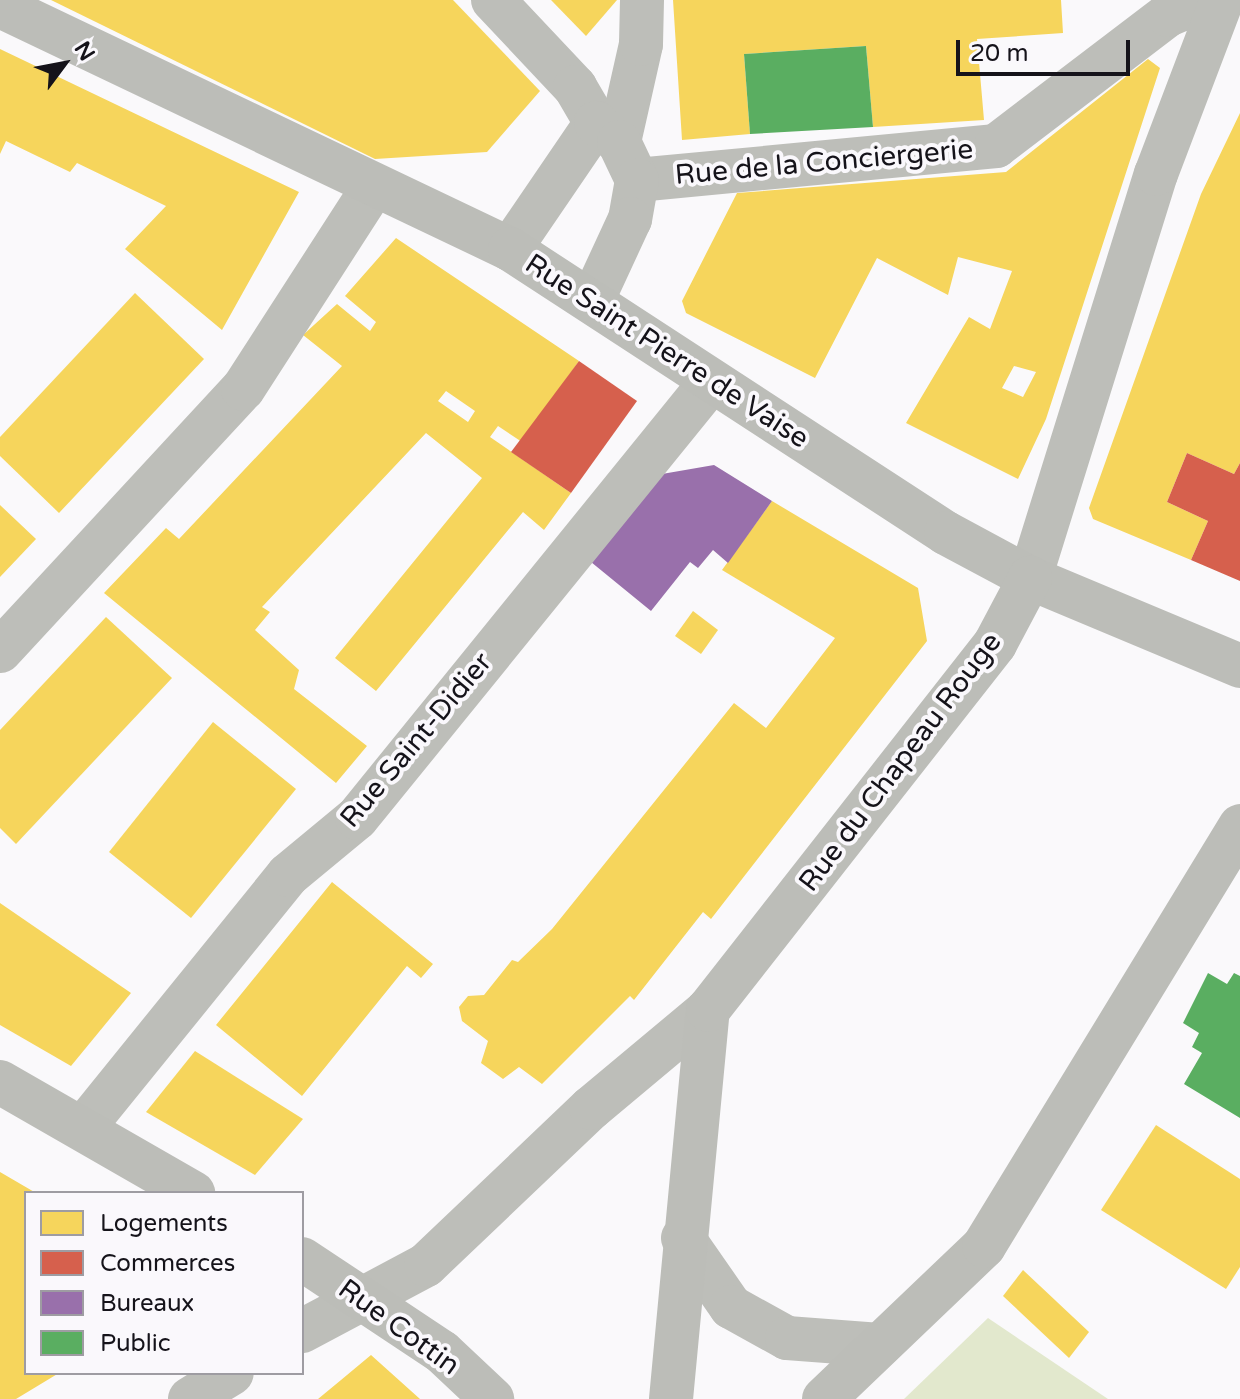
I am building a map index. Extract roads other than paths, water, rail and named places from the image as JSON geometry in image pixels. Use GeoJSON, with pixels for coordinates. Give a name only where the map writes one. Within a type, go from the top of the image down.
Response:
{"type":"FeatureCollection","features":[{"type":"Feature","properties":{"kind":"street"},"geometry":{"type":"LineString","coordinates":[[493,0],[575,87],[617,148]]}},
{"type":"Feature","properties":{"kind":"street"},"geometry":{"type":"LineString","coordinates":[[594,297],[630,219],[617,148],[641,44],[642,0]]}},
{"type":"Feature","properties":{"kind":"street","name":"Rue de la Conciergerie"},"geometry":{"type":"LineString","coordinates":[[617,148],[996,146],[1168,15],[1204,0]]}},
{"type":"Feature","properties":{"kind":"street","name":"Rue du Chapeau Rouge"},"geometry":{"type":"LineString","coordinates":[[304,1330],[360,1297],[426,1265],[591,1108],[708,1010],[995,644],[1030,578],[1156,174],[1222,0]]}},
{"type":"Feature","properties":{"kind":"street","name":"Rue Saint Pierre de Vaise"},"geometry":{"type":"LineString","coordinates":[[0,6],[510,249],[594,297],[710,383],[1030,578],[1240,666]]}},
{"type":"Feature","properties":{"kind":"street"},"geometry":{"type":"LineString","coordinates":[[510,249],[617,148]]}},
{"type":"Feature","properties":{"kind":"street"},"geometry":{"type":"LineString","coordinates":[[0,651],[243,389],[374,186]]}},
{"type":"Feature","properties":{"kind":"street","name":"Rue Saint-Didier"},"geometry":{"type":"LineString","coordinates":[[84,1127],[288,875],[357,818],[710,383]]}},
{"type":"Feature","properties":{"kind":"street"},"geometry":{"type":"LineString","coordinates":[[824,1399],[984,1246],[1240,826]]}},
{"type":"Feature","properties":{"kind":"street"},"geometry":{"type":"LineString","coordinates":[[671,1399],[683,1238],[708,1010]]}},
{"type":"Feature","properties":{"kind":"street"},"geometry":{"type":"LineString","coordinates":[[0,1082],[84,1127],[190,1191]]}},
{"type":"Feature","properties":{"kind":"street"},"geometry":{"type":"LineString","coordinates":[[683,1238],[731,1307],[787,1338],[880,1345]]}},
{"type":"Feature","properties":{"kind":"street","name":"Rue Cottin"},"geometry":{"type":"LineString","coordinates":[[304,1260],[442,1352],[492,1399]]}},
{"type":"Feature","properties":{"kind":"street"},"geometry":{"type":"LineString","coordinates":[[190,1399],[229,1375]]}}]}
